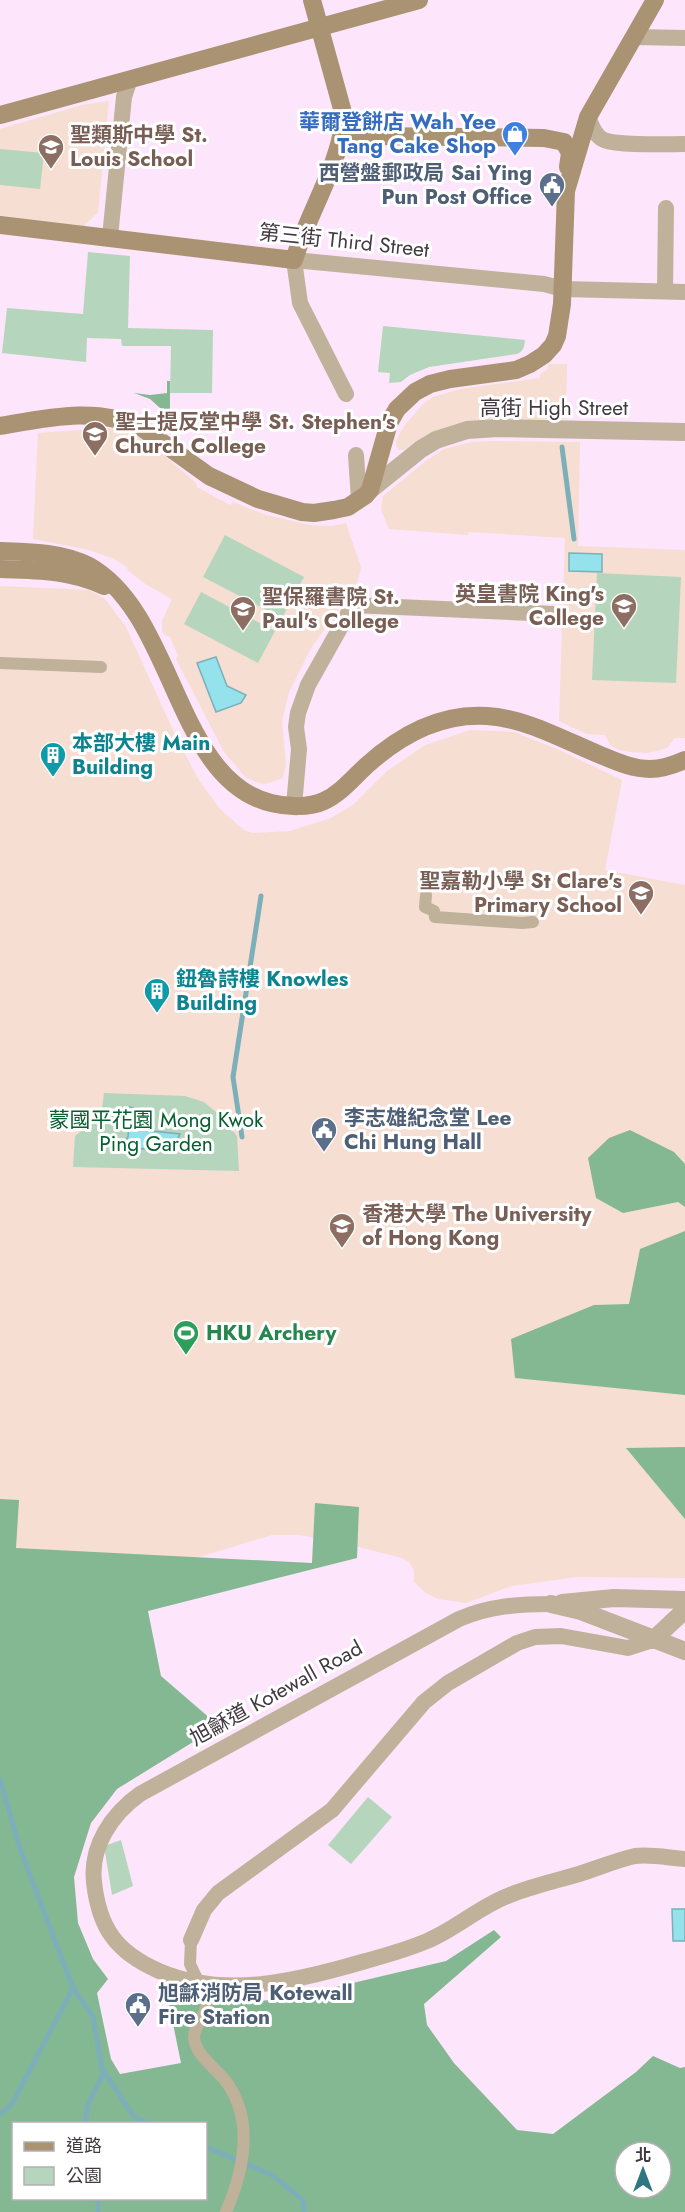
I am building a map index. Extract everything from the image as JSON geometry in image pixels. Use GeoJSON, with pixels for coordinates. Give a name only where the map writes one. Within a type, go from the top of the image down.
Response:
{"type":"FeatureCollection","features":[{"type":"Feature","properties":{"kind":"main road"},"geometry":{"type":"LineString","coordinates":[[312,0],[344,116],[354,131],[367,136],[543,138],[566,135],[575,131],[588,117],[655,0]]}},
{"type":"Feature","properties":{"kind":"main road"},"geometry":{"type":"LineString","coordinates":[[0,115],[419,0]]}},
{"type":"Feature","properties":{"kind":"main road"},"geometry":{"type":"LineString","coordinates":[[294,260],[301,235],[339,147],[344,116]]}},
{"type":"Feature","properties":{"kind":"main road"},"geometry":{"type":"LineString","coordinates":[[566,191],[588,117]]}},
{"type":"Feature","properties":{"kind":"main road"},"geometry":{"type":"LineString","coordinates":[[0,426],[64,416],[104,416],[142,428],[217,481],[258,499],[287,509],[314,513],[348,507],[365,495],[386,430],[398,409],[416,392],[430,384],[450,379],[516,370],[544,355],[553,345],[557,336],[563,289],[566,191],[570,153],[564,142],[543,138]]}},
{"type":"Feature","properties":{"kind":"main road","name":"第三街 Third Street"},"geometry":{"type":"LineString","coordinates":[[0,225],[294,260]]}},
{"type":"Feature","properties":{"kind":"main road"},"geometry":{"type":"LineString","coordinates":[[0,550],[65,557],[86,564],[122,594],[145,628],[198,736],[216,767],[235,786],[256,798],[294,806],[323,802],[335,795],[384,751],[401,740],[434,722],[463,716],[492,716],[519,723],[629,766],[659,768],[685,760]]}},
{"type":"Feature","properties":{"kind":"main road"},"geometry":{"type":"LineString","coordinates":[[0,569],[57,571],[74,574],[89,578],[122,594]]}},
{"type":"Feature","properties":{"kind":"street"},"geometry":{"type":"LineString","coordinates":[[634,37],[685,38]]}},
{"type":"Feature","properties":{"kind":"street"},"geometry":{"type":"LineString","coordinates":[[110,237],[124,97],[130,79]]}},
{"type":"Feature","properties":{"kind":"street"},"geometry":{"type":"LineString","coordinates":[[588,117],[598,135],[604,140],[685,144]]}},
{"type":"Feature","properties":{"kind":"street"},"geometry":{"type":"LineString","coordinates":[[665,291],[666,208]]}},
{"type":"Feature","properties":{"kind":"street"},"geometry":{"type":"LineString","coordinates":[[294,260],[300,303],[346,394]]}},
{"type":"Feature","properties":{"kind":"street","name":"第三街 Third Street"},"geometry":{"type":"LineString","coordinates":[[294,260],[544,284],[563,289],[685,292]]}},
{"type":"Feature","properties":{"kind":"street","name":"高街 High Street"},"geometry":{"type":"LineString","coordinates":[[365,495],[421,449],[436,440],[467,430],[498,428],[685,432]]}},
{"type":"Feature","properties":{"kind":"street"},"geometry":{"type":"LineString","coordinates":[[356,455],[365,495]]}},
{"type":"Feature","properties":{"kind":"street"},"geometry":{"type":"LineString","coordinates":[[294,806],[299,749],[296,727],[298,713],[308,685],[353,605],[554,614]]}},
{"type":"Feature","properties":{"kind":"street"},"geometry":{"type":"LineString","coordinates":[[0,663],[101,668]]}},
{"type":"Feature","properties":{"kind":"street"},"geometry":{"type":"LineString","coordinates":[[426,895],[425,908],[434,911],[435,917],[532,922]]}},
{"type":"Feature","properties":{"kind":"street"},"geometry":{"type":"LineString","coordinates":[[610,1623],[620,1619],[628,1606],[642,1598]]}},
{"type":"Feature","properties":{"kind":"street","name":"旭龢道 Kotewall Road"},"geometry":{"type":"LineString","coordinates":[[685,1600],[591,1599],[551,1604],[505,1605],[478,1611],[459,1619],[140,1794],[121,1809],[108,1825],[98,1846],[94,1862],[95,1893],[101,1917],[115,1941],[130,1955],[169,1975],[217,1986],[255,1985],[326,1973],[425,1942],[509,1895],[637,1856],[685,1859]]}},
{"type":"Feature","properties":{"kind":"street"},"geometry":{"type":"LineString","coordinates":[[551,1604],[581,1611],[685,1651]]}},
{"type":"Feature","properties":{"kind":"street"},"geometry":{"type":"LineString","coordinates":[[226,2212],[243,2151],[244,2126],[240,2107],[233,2091],[202,2056],[195,2041],[196,2031],[207,2006],[207,2000],[190,1964],[191,1940],[204,1910],[218,1893],[332,1810],[423,1702],[439,1689],[528,1638],[561,1636],[628,1648],[653,1640],[685,1610]]}},
{"type":"Feature","properties":{"kind":"shaded area","name":"聖類斯中學 St. Louis School"},"geometry":{"type":"Polygon","coordinates":[[[109,101],[98,212],[79,231],[0,223],[0,129],[82,105],[109,101]]]}},
{"type":"Feature","properties":{"kind":"shaded area"},"geometry":{"type":"Polygon","coordinates":[[[548,364],[567,364],[566,419],[492,420],[455,424],[425,436],[404,450],[399,450],[396,446],[396,440],[405,425],[423,404],[433,397],[460,389],[540,378],[540,374],[548,369],[548,364]]]}},
{"type":"Feature","properties":{"kind":"shaded area","name":"聖保羅書院 St. Paul's College"},"geometry":{"type":"Polygon","coordinates":[[[107,428],[136,436],[158,450],[196,483],[197,487],[230,505],[233,502],[266,515],[310,525],[332,526],[346,523],[361,567],[360,573],[355,587],[311,648],[289,692],[282,721],[286,765],[283,778],[265,784],[256,782],[245,777],[224,752],[176,659],[178,656],[170,637],[162,630],[162,621],[172,599],[147,585],[114,559],[89,550],[33,539],[38,433],[107,428]]]}},
{"type":"Feature","properties":{"kind":"shaded area"},"geometry":{"type":"Polygon","coordinates":[[[471,442],[580,442],[578,546],[685,550],[685,738],[675,738],[667,748],[661,750],[647,753],[630,752],[610,745],[605,735],[586,734],[559,721],[565,538],[469,532],[468,535],[389,529],[381,510],[383,496],[444,449],[471,442]]]}},
{"type":"Feature","properties":{"kind":"shaded area","name":"香港大學 The University of Hong Kong"},"geometry":{"type":"Polygon","coordinates":[[[0,586],[90,590],[105,599],[126,627],[177,739],[200,782],[220,809],[244,830],[252,833],[290,831],[331,818],[354,804],[387,771],[425,745],[470,730],[514,732],[557,749],[622,780],[605,870],[685,885],[685,1578],[577,1577],[511,1586],[466,1603],[438,1599],[426,1593],[414,1582],[414,1570],[409,1562],[402,1558],[299,1535],[272,1535],[88,1591],[0,1606],[0,586]]]}},
{"type":"Feature","properties":{"kind":"green space"},"geometry":{"type":"Polygon","coordinates":[[[0,149],[44,153],[40,189],[0,185],[0,149]]]}},
{"type":"Feature","properties":{"kind":"green space"},"geometry":{"type":"Polygon","coordinates":[[[88,252],[130,256],[128,328],[213,330],[212,393],[170,393],[171,346],[122,346],[121,339],[87,338],[86,362],[2,353],[7,308],[83,314],[88,252]]]}},
{"type":"Feature","properties":{"kind":"green space"},"geometry":{"type":"Polygon","coordinates":[[[383,326],[525,340],[524,347],[517,354],[429,367],[410,375],[401,382],[389,383],[390,373],[378,372],[383,326]]]}},
{"type":"Feature","properties":{"kind":"green space"},"geometry":{"type":"Polygon","coordinates":[[[167,381],[170,381],[170,417],[150,399],[134,393],[150,395],[167,393],[167,381]]]}},
{"type":"Feature","properties":{"kind":"green space"},"geometry":{"type":"Polygon","coordinates":[[[225,535],[304,577],[282,618],[203,577],[225,535]]]}},
{"type":"Feature","properties":{"kind":"green space"},"geometry":{"type":"Polygon","coordinates":[[[597,573],[681,577],[676,683],[592,680],[597,573]]]}},
{"type":"Feature","properties":{"kind":"green space"},"geometry":{"type":"Polygon","coordinates":[[[201,592],[275,631],[258,663],[184,624],[201,592]]]}},
{"type":"Feature","properties":{"kind":"green space","name":"蒙國平花園 Mong Kwok Ping Garden"},"geometry":{"type":"Polygon","coordinates":[[[104,1093],[185,1096],[204,1102],[222,1117],[237,1136],[239,1171],[73,1167],[75,1136],[101,1116],[104,1093]]]}},
{"type":"Feature","properties":{"kind":"green space"},"geometry":{"type":"Polygon","coordinates":[[[630,1130],[674,1152],[685,1164],[685,1207],[678,1202],[623,1213],[596,1198],[588,1158],[609,1138],[630,1130]]]}},
{"type":"Feature","properties":{"kind":"green space"},"geometry":{"type":"Polygon","coordinates":[[[685,1231],[685,1395],[515,1378],[511,1339],[594,1305],[629,1304],[640,1249],[685,1231]]]}},
{"type":"Feature","properties":{"kind":"green space"},"geometry":{"type":"Polygon","coordinates":[[[685,1447],[685,1519],[626,1448],[685,1447]]]}},
{"type":"Feature","properties":{"kind":"green space"},"geometry":{"type":"Polygon","coordinates":[[[0,1499],[19,1500],[16,1548],[312,1563],[315,1503],[359,1507],[357,1558],[148,1611],[161,1676],[219,1726],[117,1789],[91,1823],[74,1877],[78,1923],[93,1959],[108,1979],[97,1993],[111,2059],[120,2074],[181,2063],[169,2004],[215,2004],[285,1999],[446,1961],[494,1930],[501,1937],[424,2004],[427,2025],[454,2063],[517,2130],[553,2134],[636,2072],[653,2056],[680,2068],[685,2067],[685,2212],[0,2212],[0,1499]]]}},
{"type":"Feature","properties":{"kind":"green space"},"geometry":{"type":"Polygon","coordinates":[[[368,1797],[392,1817],[351,1864],[328,1845],[368,1797]]]}},
{"type":"Feature","properties":{"kind":"green space"},"geometry":{"type":"Polygon","coordinates":[[[121,1840],[133,1886],[112,1895],[104,1846],[121,1840]]]}},
{"type":"Feature","properties":{"kind":"water"},"geometry":{"type":"Polygon","coordinates":[[[569,553],[602,554],[602,572],[569,571],[569,553]]]}},
{"type":"Feature","properties":{"kind":"water"},"geometry":{"type":"Polygon","coordinates":[[[216,657],[227,686],[246,695],[241,703],[216,712],[197,663],[216,657]]]}},
{"type":"Feature","properties":{"kind":"water"},"geometry":{"type":"Polygon","coordinates":[[[129,1107],[145,1109],[138,1125],[142,1130],[180,1134],[176,1140],[165,1147],[128,1148],[125,1142],[135,1113],[115,1116],[113,1112],[129,1107]]]}},
{"type":"Feature","properties":{"kind":"water"},"geometry":{"type":"Polygon","coordinates":[[[672,1909],[685,1909],[685,1941],[673,1941],[672,1909]]]}},
{"type":"Feature","properties":{"kind":"waterway"},"geometry":{"type":"LineString","coordinates":[[562,447],[574,539]]}},
{"type":"Feature","properties":{"kind":"waterway"},"geometry":{"type":"LineString","coordinates":[[242,1137],[233,1077],[261,896]]}},
{"type":"Feature","properties":{"kind":"waterway"},"geometry":{"type":"LineString","coordinates":[[0,1780],[20,1849],[73,1988],[93,2017],[103,2074],[88,2104],[85,2122]]}},
{"type":"Feature","properties":{"kind":"waterway"},"geometry":{"type":"LineString","coordinates":[[0,2114],[12,2104],[73,1988]]}},
{"type":"Feature","properties":{"kind":"waterway"},"geometry":{"type":"LineString","coordinates":[[103,2070],[134,2117],[145,2122]]}},
{"type":"Feature","properties":{"kind":"waterway"},"geometry":{"type":"LineString","coordinates":[[207,2147],[272,2175],[303,2200],[304,2212]]}},
{"type":"Feature","properties":{"kind":"waterway"},"geometry":{"type":"LineString","coordinates":[[98,2200],[98,2212]]}},
{"type":"Feature","properties":{"kind":"place","name":"華爾登餅店 Wah Yee Tang Cake Shop"},"geometry":{"type":"Point","coordinates":[515,157]}},
{"type":"Feature","properties":{"kind":"place","name":"聖類斯中學 St. Louis School"},"geometry":{"type":"Point","coordinates":[51,170]}},
{"type":"Feature","properties":{"kind":"place","name":"西營盤郵政局 Sai Ying Pun Post Office"},"geometry":{"type":"Point","coordinates":[552,208]}},
{"type":"Feature","properties":{"kind":"place","name":"聖士提反堂中學 St. Stephen's Church College"},"geometry":{"type":"Point","coordinates":[95,457]}},
{"type":"Feature","properties":{"kind":"place","name":"英皇書院 King's College"},"geometry":{"type":"Point","coordinates":[624,629]}},
{"type":"Feature","properties":{"kind":"place","name":"聖保羅書院 St. Paul's College"},"geometry":{"type":"Point","coordinates":[243,632]}},
{"type":"Feature","properties":{"kind":"place","name":"本部大樓 Main Building"},"geometry":{"type":"Point","coordinates":[53,778]}},
{"type":"Feature","properties":{"kind":"place","name":"聖嘉勒小學 St Clare's Primary School"},"geometry":{"type":"Point","coordinates":[641,916]}},
{"type":"Feature","properties":{"kind":"place","name":"鈕魯詩樓 Knowles Building"},"geometry":{"type":"Point","coordinates":[157,1014]}},
{"type":"Feature","properties":{"kind":"place","name":"李志雄紀念堂 Lee Chi Hung Hall"},"geometry":{"type":"Point","coordinates":[324,1153]}},
{"type":"Feature","properties":{"kind":"place","name":"香港大學 The University of Hong Kong"},"geometry":{"type":"Point","coordinates":[342,1249]}},
{"type":"Feature","properties":{"kind":"place","name":"HKU Archery"},"geometry":{"type":"Point","coordinates":[186,1356]}},
{"type":"Feature","properties":{"kind":"place","name":"旭龢消防局 Kotewall Fire Station"},"geometry":{"type":"Point","coordinates":[138,2028]}}]}
